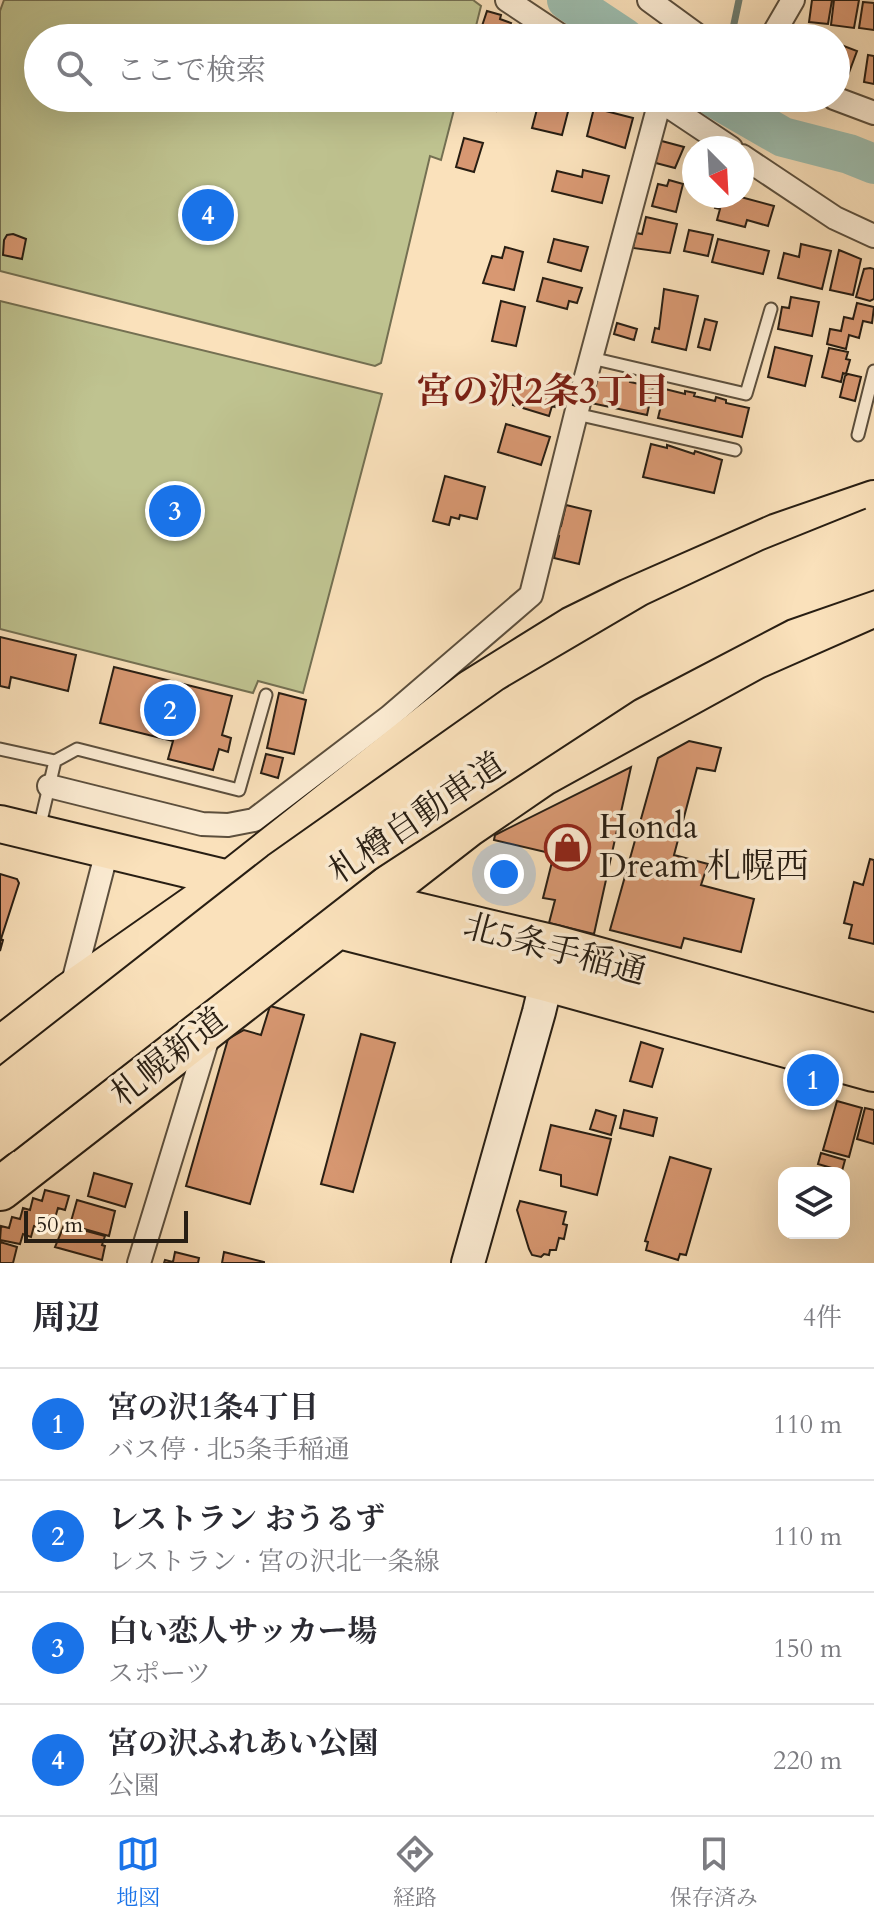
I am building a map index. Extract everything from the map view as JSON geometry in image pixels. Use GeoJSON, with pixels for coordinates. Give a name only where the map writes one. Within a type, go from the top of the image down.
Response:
{"type":"FeatureCollection","features":[{"type":"Feature","properties":{"kind":"highway"},"geometry":{"type":"LineString","coordinates":[[0,1049],[69,995],[233,880],[472,691],[573,628],[630,600],[778,535],[874,502]]}},
{"type":"Feature","properties":{"kind":"highway","name":"札樽自動車道"},"geometry":{"type":"LineString","coordinates":[[0,1093],[281,873],[516,707],[657,624],[772,570],[874,529]]}},
{"type":"Feature","properties":{"kind":"highway","name":"札樽自動車道"},"geometry":{"type":"LineString","coordinates":[[0,1134],[362,852],[624,681],[779,600],[874,567]]}},
{"type":"Feature","properties":{"kind":"highway","name":"札幌新道"},"geometry":{"type":"LineString","coordinates":[[0,1189],[467,826],[543,774],[754,658],[874,605]]}},
{"type":"Feature","properties":{"kind":"highway","name":"北5条手稲通"},"geometry":{"type":"LineString","coordinates":[[233,880],[372,901],[874,1070]]}},
{"type":"Feature","properties":{"kind":"highway","name":"北5条手稲通"},"geometry":{"type":"LineString","coordinates":[[233,880],[339,927],[551,963],[874,1035]]}},
{"type":"Feature","properties":{"kind":"main road"},"geometry":{"type":"LineString","coordinates":[[0,824],[233,880]]}},
{"type":"Feature","properties":{"kind":"street"},"geometry":{"type":"LineString","coordinates":[[507,0],[543,24]]}},
{"type":"Feature","properties":{"kind":"street"},"geometry":{"type":"LineString","coordinates":[[649,0],[682,24]]}},
{"type":"Feature","properties":{"kind":"street"},"geometry":{"type":"LineString","coordinates":[[779,24],[793,0]]}},
{"type":"Feature","properties":{"kind":"street"},"geometry":{"type":"LineString","coordinates":[[850,104],[874,113]]}},
{"type":"Feature","properties":{"kind":"street"},"geometry":{"type":"LineString","coordinates":[[49,786],[202,824],[228,825],[254,820],[389,717],[531,595],[655,112]]}},
{"type":"Feature","properties":{"kind":"street"},"geometry":{"type":"LineString","coordinates":[[676,112],[713,136]]}},
{"type":"Feature","properties":{"kind":"street"},"geometry":{"type":"LineString","coordinates":[[754,164],[835,218],[874,236]]}},
{"type":"Feature","properties":{"kind":"street"},"geometry":{"type":"LineString","coordinates":[[69,995],[107,851]]}},
{"type":"Feature","properties":{"kind":"street"},"geometry":{"type":"LineString","coordinates":[[468,1263],[551,963]]}},
{"type":"Feature","properties":{"kind":"street"},"geometry":{"type":"LineString","coordinates":[[139,1263],[213,1023]]}},
{"type":"Feature","properties":{"kind":"lane"},"geometry":{"type":"LineString","coordinates":[[591,358],[746,394],[771,309]]}},
{"type":"Feature","properties":{"kind":"lane"},"geometry":{"type":"LineString","coordinates":[[858,435],[874,371]]}},
{"type":"Feature","properties":{"kind":"lane"},"geometry":{"type":"LineString","coordinates":[[576,414],[735,450]]}},
{"type":"Feature","properties":{"kind":"lane"},"geometry":{"type":"LineString","coordinates":[[0,749],[55,761],[77,749],[239,790],[266,695]]}},
{"type":"Feature","properties":{"kind":"lane"},"geometry":{"type":"LineString","coordinates":[[38,833],[55,761]]}},
{"type":"Feature","properties":{"kind":"green space"},"geometry":{"type":"Polygon","coordinates":[[[4,0],[473,0],[481,6],[476,24],[24,24],[24,112],[453,112],[441,160],[430,156],[381,363],[375,366],[0,271],[0,11],[4,0]]]}},
{"type":"Feature","properties":{"kind":"green space"},"geometry":{"type":"Polygon","coordinates":[[[0,301],[382,394],[303,693],[258,681],[253,693],[0,629],[0,301]]]}},
{"type":"Feature","properties":{"kind":"building"},"geometry":{"type":"Polygon","coordinates":[[[812,0],[832,0],[828,24],[809,22],[812,0]]]}},
{"type":"Feature","properties":{"kind":"building"},"geometry":{"type":"Polygon","coordinates":[[[834,0],[859,0],[854,28],[850,27],[850,24],[831,24],[834,0]]]}},
{"type":"Feature","properties":{"kind":"building"},"geometry":{"type":"Polygon","coordinates":[[[863,2],[874,3],[874,30],[859,28],[863,2]]]}},
{"type":"Feature","properties":{"kind":"building"},"geometry":{"type":"Polygon","coordinates":[[[487,11],[501,15],[500,19],[511,23],[511,24],[483,24],[487,11]]]}},
{"type":"Feature","properties":{"kind":"building"},"geometry":{"type":"Polygon","coordinates":[[[850,48],[857,51],[850,70],[850,48]]]}},
{"type":"Feature","properties":{"kind":"building"},"geometry":{"type":"Polygon","coordinates":[[[868,55],[874,56],[874,84],[864,82],[868,55]]]}},
{"type":"Feature","properties":{"kind":"building"},"geometry":{"type":"Polygon","coordinates":[[[536,112],[568,112],[562,135],[532,128],[536,112]]]}},
{"type":"Feature","properties":{"kind":"building"},"geometry":{"type":"Polygon","coordinates":[[[593,112],[610,112],[633,118],[625,148],[587,136],[593,112]]]}},
{"type":"Feature","properties":{"kind":"building"},"geometry":{"type":"Polygon","coordinates":[[[464,138],[483,143],[474,172],[456,167],[464,138]]]}},
{"type":"Feature","properties":{"kind":"building"},"geometry":{"type":"Polygon","coordinates":[[[658,140],[682,146],[675,168],[652,162],[658,140]]]}},
{"type":"Feature","properties":{"kind":"building"},"geometry":{"type":"Polygon","coordinates":[[[583,170],[609,176],[602,203],[552,191],[557,171],[582,177],[583,170]]]}},
{"type":"Feature","properties":{"kind":"building"},"geometry":{"type":"Polygon","coordinates":[[[669,180],[682,184],[676,212],[652,206],[658,184],[667,186],[669,180]]]}},
{"type":"Feature","properties":{"kind":"building"},"geometry":{"type":"Polygon","coordinates":[[[754,201],[774,206],[768,226],[747,220],[745,227],[717,220],[720,209],[715,208],[754,208],[754,201]]]}},
{"type":"Feature","properties":{"kind":"building"},"geometry":{"type":"Polygon","coordinates":[[[646,217],[677,224],[670,253],[633,248],[636,233],[642,234],[646,217]]]}},
{"type":"Feature","properties":{"kind":"building"},"geometry":{"type":"Polygon","coordinates":[[[689,230],[713,235],[708,256],[684,251],[689,230]]]}},
{"type":"Feature","properties":{"kind":"building"},"geometry":{"type":"Polygon","coordinates":[[[7,235],[26,239],[22,259],[3,255],[4,240],[7,235]]]}},
{"type":"Feature","properties":{"kind":"building"},"geometry":{"type":"Polygon","coordinates":[[[554,239],[588,247],[581,271],[548,262],[554,239]]]}},
{"type":"Feature","properties":{"kind":"building"},"geometry":{"type":"Polygon","coordinates":[[[718,239],[769,251],[763,274],[712,262],[718,239]]]}},
{"type":"Feature","properties":{"kind":"building"},"geometry":{"type":"Polygon","coordinates":[[[801,244],[831,251],[822,289],[778,278],[784,253],[799,257],[801,244]]]}},
{"type":"Feature","properties":{"kind":"building"},"geometry":{"type":"Polygon","coordinates":[[[505,247],[523,252],[514,290],[483,283],[492,256],[502,258],[505,247]]]}},
{"type":"Feature","properties":{"kind":"building"},"geometry":{"type":"Polygon","coordinates":[[[839,250],[861,259],[853,295],[830,290],[839,250]]]}},
{"type":"Feature","properties":{"kind":"building"},"geometry":{"type":"Polygon","coordinates":[[[864,269],[874,269],[874,299],[870,301],[856,297],[864,269]]]}},
{"type":"Feature","properties":{"kind":"building"},"geometry":{"type":"Polygon","coordinates":[[[543,278],[582,288],[577,303],[569,301],[567,309],[537,301],[543,278]]]}},
{"type":"Feature","properties":{"kind":"building"},"geometry":{"type":"Polygon","coordinates":[[[664,289],[698,296],[686,350],[652,342],[655,328],[659,329],[664,289]]]}},
{"type":"Feature","properties":{"kind":"building"},"geometry":{"type":"Polygon","coordinates":[[[791,297],[819,302],[812,336],[778,329],[782,307],[789,308],[791,297]]]}},
{"type":"Feature","properties":{"kind":"building"},"geometry":{"type":"Polygon","coordinates":[[[501,301],[525,307],[516,346],[492,341],[501,301]]]}},
{"type":"Feature","properties":{"kind":"building"},"geometry":{"type":"Polygon","coordinates":[[[857,303],[874,307],[872,323],[863,321],[859,338],[849,335],[846,349],[827,344],[830,329],[841,331],[844,317],[853,319],[857,303]]]}},
{"type":"Feature","properties":{"kind":"building"},"geometry":{"type":"Polygon","coordinates":[[[705,319],[717,322],[710,350],[698,347],[705,319]]]}},
{"type":"Feature","properties":{"kind":"building"},"geometry":{"type":"Polygon","coordinates":[[[617,323],[637,329],[634,340],[614,334],[617,323]]]}},
{"type":"Feature","properties":{"kind":"building"},"geometry":{"type":"Polygon","coordinates":[[[775,347],[812,356],[805,386],[768,377],[775,347]]]}},
{"type":"Feature","properties":{"kind":"building"},"geometry":{"type":"Polygon","coordinates":[[[829,348],[848,352],[846,359],[850,360],[841,382],[822,377],[829,348]]]}},
{"type":"Feature","properties":{"kind":"building"},"geometry":{"type":"Polygon","coordinates":[[[848,374],[861,377],[855,401],[840,397],[848,374]]]}},
{"type":"Feature","properties":{"kind":"building"},"geometry":{"type":"Polygon","coordinates":[[[597,375],[620,380],[621,376],[631,378],[630,382],[653,387],[647,415],[591,403],[597,375]]]}},
{"type":"Feature","properties":{"kind":"building"},"geometry":{"type":"Polygon","coordinates":[[[520,377],[560,387],[555,407],[552,406],[549,416],[513,405],[520,377]]]}},
{"type":"Feature","properties":{"kind":"building"},"geometry":{"type":"Polygon","coordinates":[[[665,389],[695,393],[694,396],[715,401],[716,397],[726,400],[726,403],[749,408],[742,437],[658,418],[665,389]]]}},
{"type":"Feature","properties":{"kind":"building"},"geometry":{"type":"Polygon","coordinates":[[[506,424],[550,437],[541,465],[498,452],[506,424]]]}},
{"type":"Feature","properties":{"kind":"building"},"geometry":{"type":"Polygon","coordinates":[[[651,444],[667,448],[667,445],[694,454],[695,451],[722,460],[714,493],[643,477],[651,444]]]}},
{"type":"Feature","properties":{"kind":"building"},"geometry":{"type":"Polygon","coordinates":[[[445,476],[485,487],[477,519],[460,515],[459,519],[451,517],[449,525],[433,521],[445,476]]]}},
{"type":"Feature","properties":{"kind":"building"},"geometry":{"type":"Polygon","coordinates":[[[566,505],[591,511],[579,564],[554,558],[559,536],[555,535],[557,525],[561,526],[566,505]]]}},
{"type":"Feature","properties":{"kind":"building"},"geometry":{"type":"Polygon","coordinates":[[[0,637],[76,655],[68,691],[11,677],[9,688],[0,686],[0,637]]]}},
{"type":"Feature","properties":{"kind":"building"},"geometry":{"type":"Polygon","coordinates":[[[114,667],[232,696],[222,735],[231,738],[228,752],[219,749],[213,770],[168,759],[173,741],[100,723],[114,667]]]}},
{"type":"Feature","properties":{"kind":"building"},"geometry":{"type":"Polygon","coordinates":[[[279,693],[306,700],[294,754],[267,748],[279,693]]]}},
{"type":"Feature","properties":{"kind":"building"},"geometry":{"type":"Polygon","coordinates":[[[689,741],[721,748],[715,771],[697,768],[674,855],[708,864],[701,885],[754,899],[741,952],[684,938],[681,948],[610,930],[658,758],[689,741]]]}},
{"type":"Feature","properties":{"kind":"building"},"geometry":{"type":"Polygon","coordinates":[[[266,754],[283,758],[278,778],[261,773],[266,754]]]}},
{"type":"Feature","properties":{"kind":"building","name":"Honda Dream 札幌西"},"geometry":{"type":"Polygon","coordinates":[[[631,767],[594,934],[549,923],[555,900],[543,898],[554,854],[494,840],[495,835],[631,767]]]}},
{"type":"Feature","properties":{"kind":"building"},"geometry":{"type":"Polygon","coordinates":[[[870,859],[874,860],[874,944],[849,938],[852,925],[844,923],[854,882],[863,885],[870,859]]]}},
{"type":"Feature","properties":{"kind":"building"},"geometry":{"type":"Polygon","coordinates":[[[0,874],[17,879],[19,883],[0,951],[0,874]]]}},
{"type":"Feature","properties":{"kind":"building"},"geometry":{"type":"Polygon","coordinates":[[[270,1006],[304,1015],[250,1204],[186,1186],[228,1039],[244,1030],[261,1035],[270,1006]]]}},
{"type":"Feature","properties":{"kind":"building"},"geometry":{"type":"Polygon","coordinates":[[[361,1034],[395,1043],[353,1192],[321,1184],[361,1034]]]}},
{"type":"Feature","properties":{"kind":"building"},"geometry":{"type":"Polygon","coordinates":[[[641,1042],[663,1049],[652,1087],[630,1081],[641,1042]]]}},
{"type":"Feature","properties":{"kind":"building"},"geometry":{"type":"Polygon","coordinates":[[[837,1101],[862,1108],[849,1157],[823,1150],[837,1101]]]}},
{"type":"Feature","properties":{"kind":"building"},"geometry":{"type":"Polygon","coordinates":[[[865,1108],[874,1110],[874,1144],[857,1139],[865,1108]]]}},
{"type":"Feature","properties":{"kind":"building"},"geometry":{"type":"Polygon","coordinates":[[[596,1110],[616,1116],[611,1135],[590,1129],[596,1110]]]}},
{"type":"Feature","properties":{"kind":"building"},"geometry":{"type":"Polygon","coordinates":[[[624,1110],[657,1118],[653,1136],[620,1128],[624,1110]]]}},
{"type":"Feature","properties":{"kind":"building"},"geometry":{"type":"Polygon","coordinates":[[[551,1125],[611,1139],[597,1195],[561,1186],[561,1175],[540,1170],[551,1125]]]}},
{"type":"Feature","properties":{"kind":"building"},"geometry":{"type":"Polygon","coordinates":[[[821,1153],[845,1160],[843,1167],[818,1164],[821,1153]]]}},
{"type":"Feature","properties":{"kind":"building"},"geometry":{"type":"Polygon","coordinates":[[[670,1157],[711,1169],[686,1255],[680,1254],[678,1260],[646,1250],[648,1242],[645,1241],[670,1157]]]}},
{"type":"Feature","properties":{"kind":"building"},"geometry":{"type":"Polygon","coordinates":[[[94,1173],[132,1184],[125,1207],[88,1196],[94,1173]]]}},
{"type":"Feature","properties":{"kind":"building"},"geometry":{"type":"Polygon","coordinates":[[[45,1190],[69,1196],[65,1210],[58,1208],[55,1218],[46,1216],[43,1228],[34,1226],[31,1237],[23,1234],[20,1244],[0,1240],[1,1226],[9,1228],[12,1217],[20,1219],[23,1208],[30,1210],[33,1198],[42,1201],[45,1190]]]}},
{"type":"Feature","properties":{"kind":"building"},"geometry":{"type":"Polygon","coordinates":[[[77,1200],[115,1211],[109,1236],[70,1225],[77,1200]]]}},
{"type":"Feature","properties":{"kind":"building"},"geometry":{"type":"Polygon","coordinates":[[[520,1201],[566,1212],[564,1239],[559,1238],[556,1250],[550,1250],[549,1255],[532,1255],[517,1210],[520,1201]]]}},
{"type":"Feature","properties":{"kind":"building"},"geometry":{"type":"Polygon","coordinates":[[[64,1225],[105,1236],[102,1260],[55,1247],[64,1225]]]}},
{"type":"Feature","properties":{"kind":"building"},"geometry":{"type":"Polygon","coordinates":[[[0,1242],[17,1247],[13,1263],[0,1263],[0,1242]]]}},
{"type":"Feature","properties":{"kind":"building"},"geometry":{"type":"Polygon","coordinates":[[[175,1252],[199,1258],[198,1263],[164,1263],[165,1260],[173,1262],[175,1252]]]}},
{"type":"Feature","properties":{"kind":"building"},"geometry":{"type":"Polygon","coordinates":[[[224,1252],[264,1262],[264,1263],[222,1263],[224,1252]]]}},
{"type":"Feature","properties":{"kind":"waterway"},"geometry":{"type":"LineString","coordinates":[[567,0],[603,24]]}},
{"type":"Feature","properties":{"kind":"waterway"},"geometry":{"type":"LineString","coordinates":[[734,24],[739,0]]}},
{"type":"Feature","properties":{"kind":"waterway"},"geometry":{"type":"LineString","coordinates":[[739,112],[783,137],[849,154],[874,164]]}},
{"type":"Feature","properties":{"kind":"place","name":"宮の沢ふれあい公園"},"geometry":{"type":"Point","coordinates":[208,215]}},
{"type":"Feature","properties":{"kind":"place","name":"白い恋人サッカー場"},"geometry":{"type":"Point","coordinates":[175,511]}},
{"type":"Feature","properties":{"kind":"place","name":"レストラン おうるず"},"geometry":{"type":"Point","coordinates":[170,710]}},
{"type":"Feature","properties":{"kind":"place","name":"Honda Dream 札幌西"},"geometry":{"type":"Point","coordinates":[568,847]}},
{"type":"Feature","properties":{"kind":"place","name":"宮の沢1条4丁目"},"geometry":{"type":"Point","coordinates":[813,1080]}},
{"type":"Feature","properties":{"kind":"district","name":"宮の沢2条3丁目"},"geometry":{"type":"Point","coordinates":[543,391]}}]}
